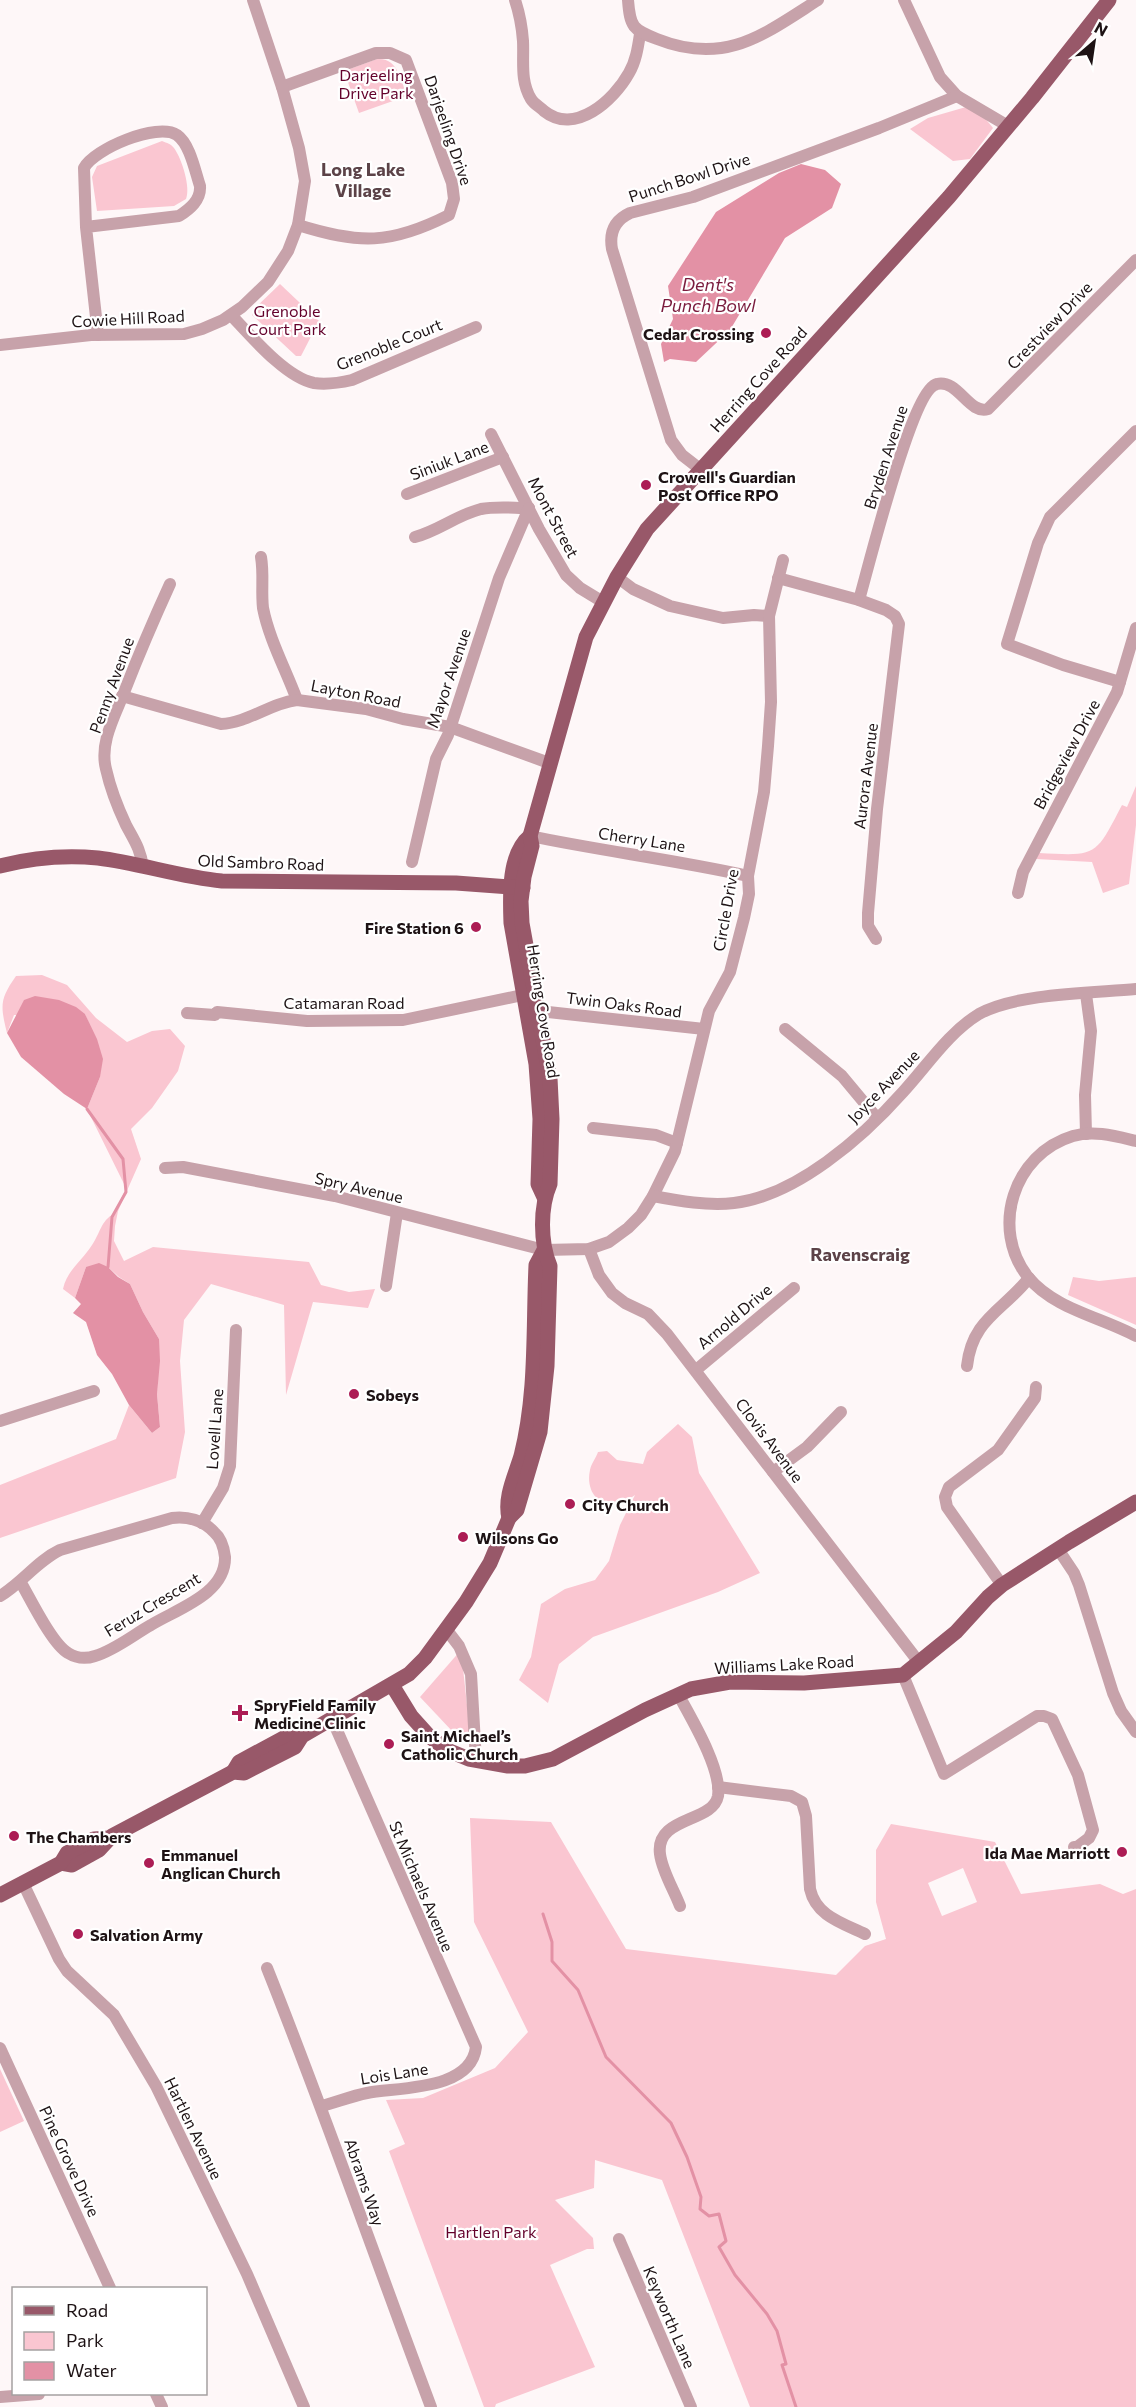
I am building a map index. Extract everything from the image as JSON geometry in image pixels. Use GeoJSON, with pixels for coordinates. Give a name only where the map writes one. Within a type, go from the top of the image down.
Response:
{"type":"FeatureCollection","features":[{"type":"Feature","properties":{"kind":"main road","name":"Herring Cove Road"},"geometry":{"type":"LineString","coordinates":[[544,1197],[538,1184],[540,1119],[530,994],[511,923],[520,843],[530,836],[586,637],[616,577],[647,529],[949,196],[1109,0]]}},
{"type":"Feature","properties":{"kind":"main road","name":"Old Sambro Road"},"geometry":{"type":"LineString","coordinates":[[0,866],[43,859],[77,857],[113,861],[189,878],[222,881],[456,884],[516,888]]}},
{"type":"Feature","properties":{"kind":"main road","name":"Herring Cove Road"},"geometry":{"type":"LineString","coordinates":[[0,1895],[61,1863],[68,1853],[94,1839],[109,1838],[233,1772],[244,1773],[285,1752],[295,1746],[302,1736],[392,1685],[425,1658],[466,1602],[490,1563],[509,1518],[506,1506],[520,1457],[533,1390],[536,1265],[544,1250],[544,1197],[550,1184],[551,1094],[539,1011],[530,994]]}},
{"type":"Feature","properties":{"kind":"main road"},"geometry":{"type":"LineString","coordinates":[[903,1675],[956,1632],[1002,1585],[1136,1502]]}},
{"type":"Feature","properties":{"kind":"main road","name":"Williams Lake Road"},"geometry":{"type":"LineString","coordinates":[[392,1685],[411,1716],[429,1736],[447,1750],[476,1761],[508,1766],[546,1762],[691,1689],[730,1682],[804,1683],[903,1675]]}},
{"type":"Feature","properties":{"kind":"street","name":"Cowie Hill Road"},"geometry":{"type":"LineString","coordinates":[[0,345],[98,335],[184,334],[202,329],[231,315],[268,282],[288,251],[298,225],[305,181],[285,86],[253,0]]}},
{"type":"Feature","properties":{"kind":"street"},"geometry":{"type":"LineString","coordinates":[[515,0],[523,38],[523,79],[527,90],[532,101],[550,115],[562,119],[580,118],[609,99],[634,64],[640,34]]}},
{"type":"Feature","properties":{"kind":"street"},"geometry":{"type":"LineString","coordinates":[[628,0],[629,18],[640,34],[677,47],[705,51],[723,49],[754,39],[818,0]]}},
{"type":"Feature","properties":{"kind":"street"},"geometry":{"type":"LineString","coordinates":[[904,0],[940,77],[957,96],[1008,126]]}},
{"type":"Feature","properties":{"kind":"street","name":"Darjeeling Drive"},"geometry":{"type":"LineString","coordinates":[[285,86],[376,53],[390,53],[406,60],[452,183],[454,199],[449,215],[405,235],[364,240],[344,238],[298,225]]}},
{"type":"Feature","properties":{"kind":"street","name":"Punch Bowl Drive"},"geometry":{"type":"LineString","coordinates":[[700,469],[682,455],[671,440],[612,249],[611,234],[614,227],[630,213],[693,197],[879,128],[957,96]]}},
{"type":"Feature","properties":{"kind":"street"},"geometry":{"type":"LineString","coordinates":[[86,227],[179,216],[190,209],[200,194],[200,186],[184,143],[178,136],[162,131],[123,141],[94,156],[86,163],[82,177],[86,227],[98,335]]}},
{"type":"Feature","properties":{"kind":"street","name":"Crestview Drive"},"geometry":{"type":"LineString","coordinates":[[985,411],[1136,260]]}},
{"type":"Feature","properties":{"kind":"street","name":"Grenoble Court"},"geometry":{"type":"LineString","coordinates":[[231,315],[292,373],[311,383],[330,385],[352,380],[476,327]]}},
{"type":"Feature","properties":{"kind":"street","name":"Bryden Avenue"},"geometry":{"type":"LineString","coordinates":[[859,600],[904,445],[928,390],[934,384],[947,384],[976,407],[985,411]]}},
{"type":"Feature","properties":{"kind":"street"},"geometry":{"type":"LineString","coordinates":[[1120,682],[1063,666],[1007,644],[1038,543],[1050,517],[1136,431]]}},
{"type":"Feature","properties":{"kind":"street","name":"Mont Street"},"geometry":{"type":"LineString","coordinates":[[491,434],[528,508],[568,577],[580,588],[603,602]]}},
{"type":"Feature","properties":{"kind":"street","name":"Siniuk Lane"},"geometry":{"type":"LineString","coordinates":[[406,494],[503,457]]}},
{"type":"Feature","properties":{"kind":"street"},"geometry":{"type":"LineString","coordinates":[[415,537],[480,510],[495,507],[528,508]]}},
{"type":"Feature","properties":{"kind":"street","name":"Mayor Avenue"},"geometry":{"type":"LineString","coordinates":[[412,862],[436,759],[450,727],[499,578],[528,508]]}},
{"type":"Feature","properties":{"kind":"street"},"geometry":{"type":"LineString","coordinates":[[261,557],[264,571],[261,591],[264,610],[297,700]]}},
{"type":"Feature","properties":{"kind":"street","name":"Circle Drive"},"geometry":{"type":"LineString","coordinates":[[544,1250],[589,1249],[609,1242],[641,1215],[671,1161],[709,1011],[730,972],[749,894],[748,876],[764,792],[768,746],[771,702],[769,616],[783,560]]}},
{"type":"Feature","properties":{"kind":"street"},"geometry":{"type":"LineString","coordinates":[[616,577],[633,589],[670,606],[723,618],[769,616]]}},
{"type":"Feature","properties":{"kind":"street"},"geometry":{"type":"LineString","coordinates":[[778,578],[859,600]]}},
{"type":"Feature","properties":{"kind":"street","name":"Penny Avenue"},"geometry":{"type":"LineString","coordinates":[[143,867],[140,849],[126,825],[105,766],[105,748],[133,666],[170,584]]}},
{"type":"Feature","properties":{"kind":"street","name":"Aurora Avenue"},"geometry":{"type":"LineString","coordinates":[[859,600],[886,610],[895,616],[899,624],[867,913],[868,926],[876,939]]}},
{"type":"Feature","properties":{"kind":"street","name":"Bridgeview Drive"},"geometry":{"type":"LineString","coordinates":[[1018,893],[1023,872],[1117,692],[1136,628]]}},
{"type":"Feature","properties":{"kind":"street","name":"Layton Road"},"geometry":{"type":"LineString","coordinates":[[123,696],[221,724],[238,721],[287,701],[297,700],[366,709],[403,719],[450,727],[549,763]]}},
{"type":"Feature","properties":{"kind":"street","name":"Cherry Lane"},"geometry":{"type":"LineString","coordinates":[[530,836],[600,850],[678,861],[748,876]]}},
{"type":"Feature","properties":{"kind":"street","name":"Joyce Avenue"},"geometry":{"type":"LineString","coordinates":[[653,1196],[717,1203],[742,1202],[766,1195],[802,1178],[828,1161],[903,1093],[954,1034],[982,1013],[1007,1003],[1136,989]]}},
{"type":"Feature","properties":{"kind":"street","name":"Catamaran Road"},"geometry":{"type":"LineString","coordinates":[[187,1014],[215,1015],[217,1012],[307,1021],[403,1020],[530,994]]}},
{"type":"Feature","properties":{"kind":"street"},"geometry":{"type":"LineString","coordinates":[[1086,994],[1091,1038],[1085,1095],[1086,1134]]}},
{"type":"Feature","properties":{"kind":"street","name":"Twin Oaks Road"},"geometry":{"type":"LineString","coordinates":[[539,1011],[704,1029]]}},
{"type":"Feature","properties":{"kind":"street"},"geometry":{"type":"LineString","coordinates":[[785,1029],[842,1076],[877,1118]]}},
{"type":"Feature","properties":{"kind":"street"},"geometry":{"type":"LineString","coordinates":[[593,1128],[656,1135],[677,1143]]}},
{"type":"Feature","properties":{"kind":"street"},"geometry":{"type":"LineString","coordinates":[[1136,1141],[1108,1135],[1086,1134],[1065,1139],[1049,1148],[1027,1168],[1017,1184],[1009,1216],[1010,1238],[1017,1259],[1029,1278],[1046,1294],[1057,1300],[1136,1336]]}},
{"type":"Feature","properties":{"kind":"street","name":"Spry Avenue"},"geometry":{"type":"LineString","coordinates":[[165,1168],[183,1167],[335,1196],[544,1250]]}},
{"type":"Feature","properties":{"kind":"street"},"geometry":{"type":"LineString","coordinates":[[386,1286],[397,1212]]}},
{"type":"Feature","properties":{"kind":"street","name":"Clovis Avenue"},"geometry":{"type":"LineString","coordinates":[[589,1249],[599,1275],[612,1293],[657,1322],[918,1661]]}},
{"type":"Feature","properties":{"kind":"street"},"geometry":{"type":"LineString","coordinates":[[967,1366],[971,1345],[979,1328],[988,1317],[1019,1291],[1029,1278]]}},
{"type":"Feature","properties":{"kind":"street","name":"Arnold Drive"},"geometry":{"type":"LineString","coordinates":[[696,1370],[794,1288]]}},
{"type":"Feature","properties":{"kind":"street","name":"Lovell Lane"},"geometry":{"type":"LineString","coordinates":[[202,1523],[220,1494],[228,1473],[236,1330]]}},
{"type":"Feature","properties":{"kind":"street"},"geometry":{"type":"LineString","coordinates":[[1002,1585],[947,1507],[945,1497],[949,1487],[998,1450],[1035,1398],[1036,1388]]}},
{"type":"Feature","properties":{"kind":"street"},"geometry":{"type":"LineString","coordinates":[[0,1421],[94,1391]]}},
{"type":"Feature","properties":{"kind":"street"},"geometry":{"type":"LineString","coordinates":[[773,1472],[807,1447],[842,1412]]}},
{"type":"Feature","properties":{"kind":"street"},"geometry":{"type":"LineString","coordinates":[[0,1596],[44,1559],[69,1547],[172,1518],[186,1517],[202,1523]]}},
{"type":"Feature","properties":{"kind":"street","name":"Feruz Crescent"},"geometry":{"type":"LineString","coordinates":[[20,1581],[50,1635],[60,1647],[76,1656],[93,1657],[210,1590],[222,1572],[225,1554],[218,1537],[202,1523]]}},
{"type":"Feature","properties":{"kind":"street"},"geometry":{"type":"LineString","coordinates":[[1058,1549],[1080,1586],[1121,1711],[1136,1732]]}},
{"type":"Feature","properties":{"kind":"street"},"geometry":{"type":"LineString","coordinates":[[446,1629],[459,1646],[471,1674],[476,1761]]}},
{"type":"Feature","properties":{"kind":"street"},"geometry":{"type":"LineString","coordinates":[[903,1675],[944,1774],[1037,1716],[1049,1717],[1054,1722],[1078,1775],[1093,1830],[1089,1838],[1074,1847]]}},
{"type":"Feature","properties":{"kind":"street"},"geometry":{"type":"LineString","coordinates":[[678,1694],[707,1749],[718,1787],[718,1797],[713,1806],[672,1828],[662,1840],[661,1858],[680,1906]]}},
{"type":"Feature","properties":{"kind":"street","name":"St Michaels Avenue"},"geometry":{"type":"LineString","coordinates":[[332,1719],[476,2047],[468,2065]]}},
{"type":"Feature","properties":{"kind":"street"},"geometry":{"type":"LineString","coordinates":[[718,1787],[791,1796],[802,1802],[806,1812],[810,1889],[814,1900],[825,1914],[865,1934]]}},
{"type":"Feature","properties":{"kind":"street","name":"Hartlen Avenue"},"geometry":{"type":"LineString","coordinates":[[23,1883],[59,1959],[67,1971],[114,2014],[156,2086],[247,2274],[304,2407]]}},
{"type":"Feature","properties":{"kind":"street","name":"Abrams Way"},"geometry":{"type":"LineString","coordinates":[[267,1968],[322,2106],[374,2257],[430,2407]]}},
{"type":"Feature","properties":{"kind":"street","name":"Pine Grove Drive"},"geometry":{"type":"LineString","coordinates":[[0,2048],[109,2287]]}},
{"type":"Feature","properties":{"kind":"street","name":"Lois Lane"},"geometry":{"type":"LineString","coordinates":[[322,2106],[366,2093],[424,2087],[441,2081],[468,2065]]}},
{"type":"Feature","properties":{"kind":"street","name":"Keyworth Lane"},"geometry":{"type":"LineString","coordinates":[[619,2239],[691,2407]]}},
{"type":"Feature","properties":{"kind":"street"},"geometry":{"type":"LineString","coordinates":[[0,2397],[26,2395]]}},
{"type":"Feature","properties":{"kind":"green space","name":"Darjeeling Drive Park"},"geometry":{"type":"Polygon","coordinates":[[[377,59],[384,59],[394,66],[407,96],[359,113],[344,71],[377,59]]]}},
{"type":"Feature","properties":{"kind":"green space"},"geometry":{"type":"Polygon","coordinates":[[[966,107],[984,117],[993,128],[970,159],[953,161],[910,129],[928,118],[966,107]]]}},
{"type":"Feature","properties":{"kind":"green space"},"geometry":{"type":"Polygon","coordinates":[[[162,141],[173,147],[180,159],[187,181],[186,199],[174,206],[97,211],[92,177],[97,166],[162,141]]]}},
{"type":"Feature","properties":{"kind":"green space","name":"Grenoble Court Park"},"geometry":{"type":"Polygon","coordinates":[[[280,284],[319,321],[301,356],[296,356],[252,315],[254,309],[280,284]]]}},
{"type":"Feature","properties":{"kind":"green space"},"geometry":{"type":"Polygon","coordinates":[[[1136,786],[1136,825],[1129,884],[1103,893],[1092,862],[1036,859],[1039,853],[1073,854],[1092,850],[1106,835],[1122,805],[1127,807],[1136,786]]]}},
{"type":"Feature","properties":{"kind":"green space"},"geometry":{"type":"Polygon","coordinates":[[[42,975],[67,985],[96,1018],[127,1042],[152,1031],[170,1029],[185,1046],[178,1071],[152,1108],[131,1129],[141,1159],[118,1211],[115,1226],[114,1241],[124,1261],[153,1247],[309,1262],[321,1285],[349,1292],[375,1289],[368,1308],[313,1302],[286,1395],[284,1305],[211,1284],[184,1320],[180,1361],[185,1432],[176,1478],[0,1538],[0,1485],[116,1439],[129,1405],[152,1433],[160,1427],[157,1394],[159,1339],[130,1284],[108,1267],[86,1267],[75,1298],[63,1289],[71,1271],[88,1251],[103,1224],[114,1214],[126,1188],[87,1109],[100,1077],[90,1026],[85,1014],[14,1015],[7,1033],[3,1003],[11,984],[16,976],[42,975]]]}},
{"type":"Feature","properties":{"kind":"green space"},"geometry":{"type":"Polygon","coordinates":[[[1073,1277],[1099,1281],[1136,1277],[1136,1325],[1068,1295],[1073,1277]]]}},
{"type":"Feature","properties":{"kind":"green space"},"geometry":{"type":"Polygon","coordinates":[[[678,1424],[692,1437],[699,1473],[760,1573],[718,1592],[593,1637],[559,1664],[548,1703],[519,1680],[531,1657],[541,1604],[565,1589],[595,1580],[609,1561],[620,1525],[635,1495],[615,1505],[602,1502],[596,1498],[590,1486],[591,1466],[598,1452],[607,1451],[617,1460],[643,1464],[647,1452],[678,1424]]]}},
{"type":"Feature","properties":{"kind":"green space"},"geometry":{"type":"Polygon","coordinates":[[[461,1650],[471,1742],[453,1732],[420,1697],[461,1650]]]}},
{"type":"Feature","properties":{"kind":"green space","name":"Hartlen Park"},"geometry":{"type":"Polygon","coordinates":[[[470,1818],[551,1822],[626,1949],[836,1975],[865,1946],[886,1939],[876,1902],[876,1850],[891,1824],[995,1842],[1021,1894],[1100,1884],[1123,1894],[1136,1889],[1136,2407],[750,2407],[662,2180],[595,2160],[594,2188],[555,2200],[593,2238],[594,2249],[587,2249],[550,2265],[595,2367],[496,2404],[495,2407],[484,2407],[389,2151],[405,2144],[386,2100],[423,2098],[495,2068],[528,2032],[474,1922],[470,1818]],[[963,1868],[928,1883],[942,1916],[977,1902],[963,1868]]]}},
{"type":"Feature","properties":{"kind":"green space"},"geometry":{"type":"Polygon","coordinates":[[[0,2069],[24,2121],[0,2132],[0,2069]]]}},
{"type":"Feature","properties":{"kind":"water","name":"Dent's Punch Bowl"},"geometry":{"type":"Polygon","coordinates":[[[801,164],[825,170],[841,184],[832,208],[785,238],[730,330],[696,362],[670,359],[664,362],[661,344],[673,319],[668,286],[716,212],[779,173],[801,164]]]}},
{"type":"Feature","properties":{"kind":"water"},"geometry":{"type":"Polygon","coordinates":[[[35,996],[59,1000],[76,1007],[85,1014],[97,1039],[103,1059],[100,1077],[87,1109],[64,1094],[21,1057],[7,1033],[24,1000],[35,996]]]}},
{"type":"Feature","properties":{"kind":"water"},"geometry":{"type":"Polygon","coordinates":[[[99,1263],[130,1284],[159,1339],[157,1394],[160,1427],[152,1433],[129,1405],[112,1374],[97,1355],[86,1322],[73,1313],[81,1304],[75,1298],[86,1267],[99,1263]]]}},
{"type":"Feature","properties":{"kind":"waterway"},"geometry":{"type":"LineString","coordinates":[[87,1109],[123,1159],[126,1192],[112,1217],[108,1267]]}},
{"type":"Feature","properties":{"kind":"waterway"},"geometry":{"type":"LineString","coordinates":[[543,1914],[552,1942],[552,1961],[578,1990],[606,2057],[671,2123],[687,2157],[701,2197],[700,2209],[709,2216],[719,2214],[726,2241],[719,2247],[735,2275],[767,2314],[777,2331],[786,2364],[782,2365],[796,2407]]}},
{"type":"Feature","properties":{"kind":"place","name":"Cedar Crossing"},"geometry":{"type":"Point","coordinates":[766,333]}},
{"type":"Feature","properties":{"kind":"place","name":"Crowell's Guardian Post Office RPO"},"geometry":{"type":"Point","coordinates":[646,485]}},
{"type":"Feature","properties":{"kind":"place","name":"Fire Station 6"},"geometry":{"type":"Point","coordinates":[476,927]}},
{"type":"Feature","properties":{"kind":"place","name":"Sobeys"},"geometry":{"type":"Point","coordinates":[354,1394]}},
{"type":"Feature","properties":{"kind":"place","name":"City Church"},"geometry":{"type":"Point","coordinates":[570,1504]}},
{"type":"Feature","properties":{"kind":"place","name":"Wilsons Go"},"geometry":{"type":"Point","coordinates":[463,1537]}},
{"type":"Feature","properties":{"kind":"place","name":"SpryField Family Medicine Clinic"},"geometry":{"type":"Point","coordinates":[240,1713]}},
{"type":"Feature","properties":{"kind":"place","name":"Saint Michael’s Catholic Church"},"geometry":{"type":"Point","coordinates":[389,1744]}},
{"type":"Feature","properties":{"kind":"place","name":"The Chambers"},"geometry":{"type":"Point","coordinates":[14,1836]}},
{"type":"Feature","properties":{"kind":"place","name":"Ida Mae Marriott"},"geometry":{"type":"Point","coordinates":[1122,1852]}},
{"type":"Feature","properties":{"kind":"place","name":"Emmanuel Anglican Church"},"geometry":{"type":"Point","coordinates":[149,1863]}},
{"type":"Feature","properties":{"kind":"place","name":"Salvation Army"},"geometry":{"type":"Point","coordinates":[78,1934]}},
{"type":"Feature","properties":{"kind":"district","name":"Long Lake Village"},"geometry":{"type":"Point","coordinates":[363,180]}},
{"type":"Feature","properties":{"kind":"district","name":"Ravenscraig"},"geometry":{"type":"Point","coordinates":[860,1254]}}]}
